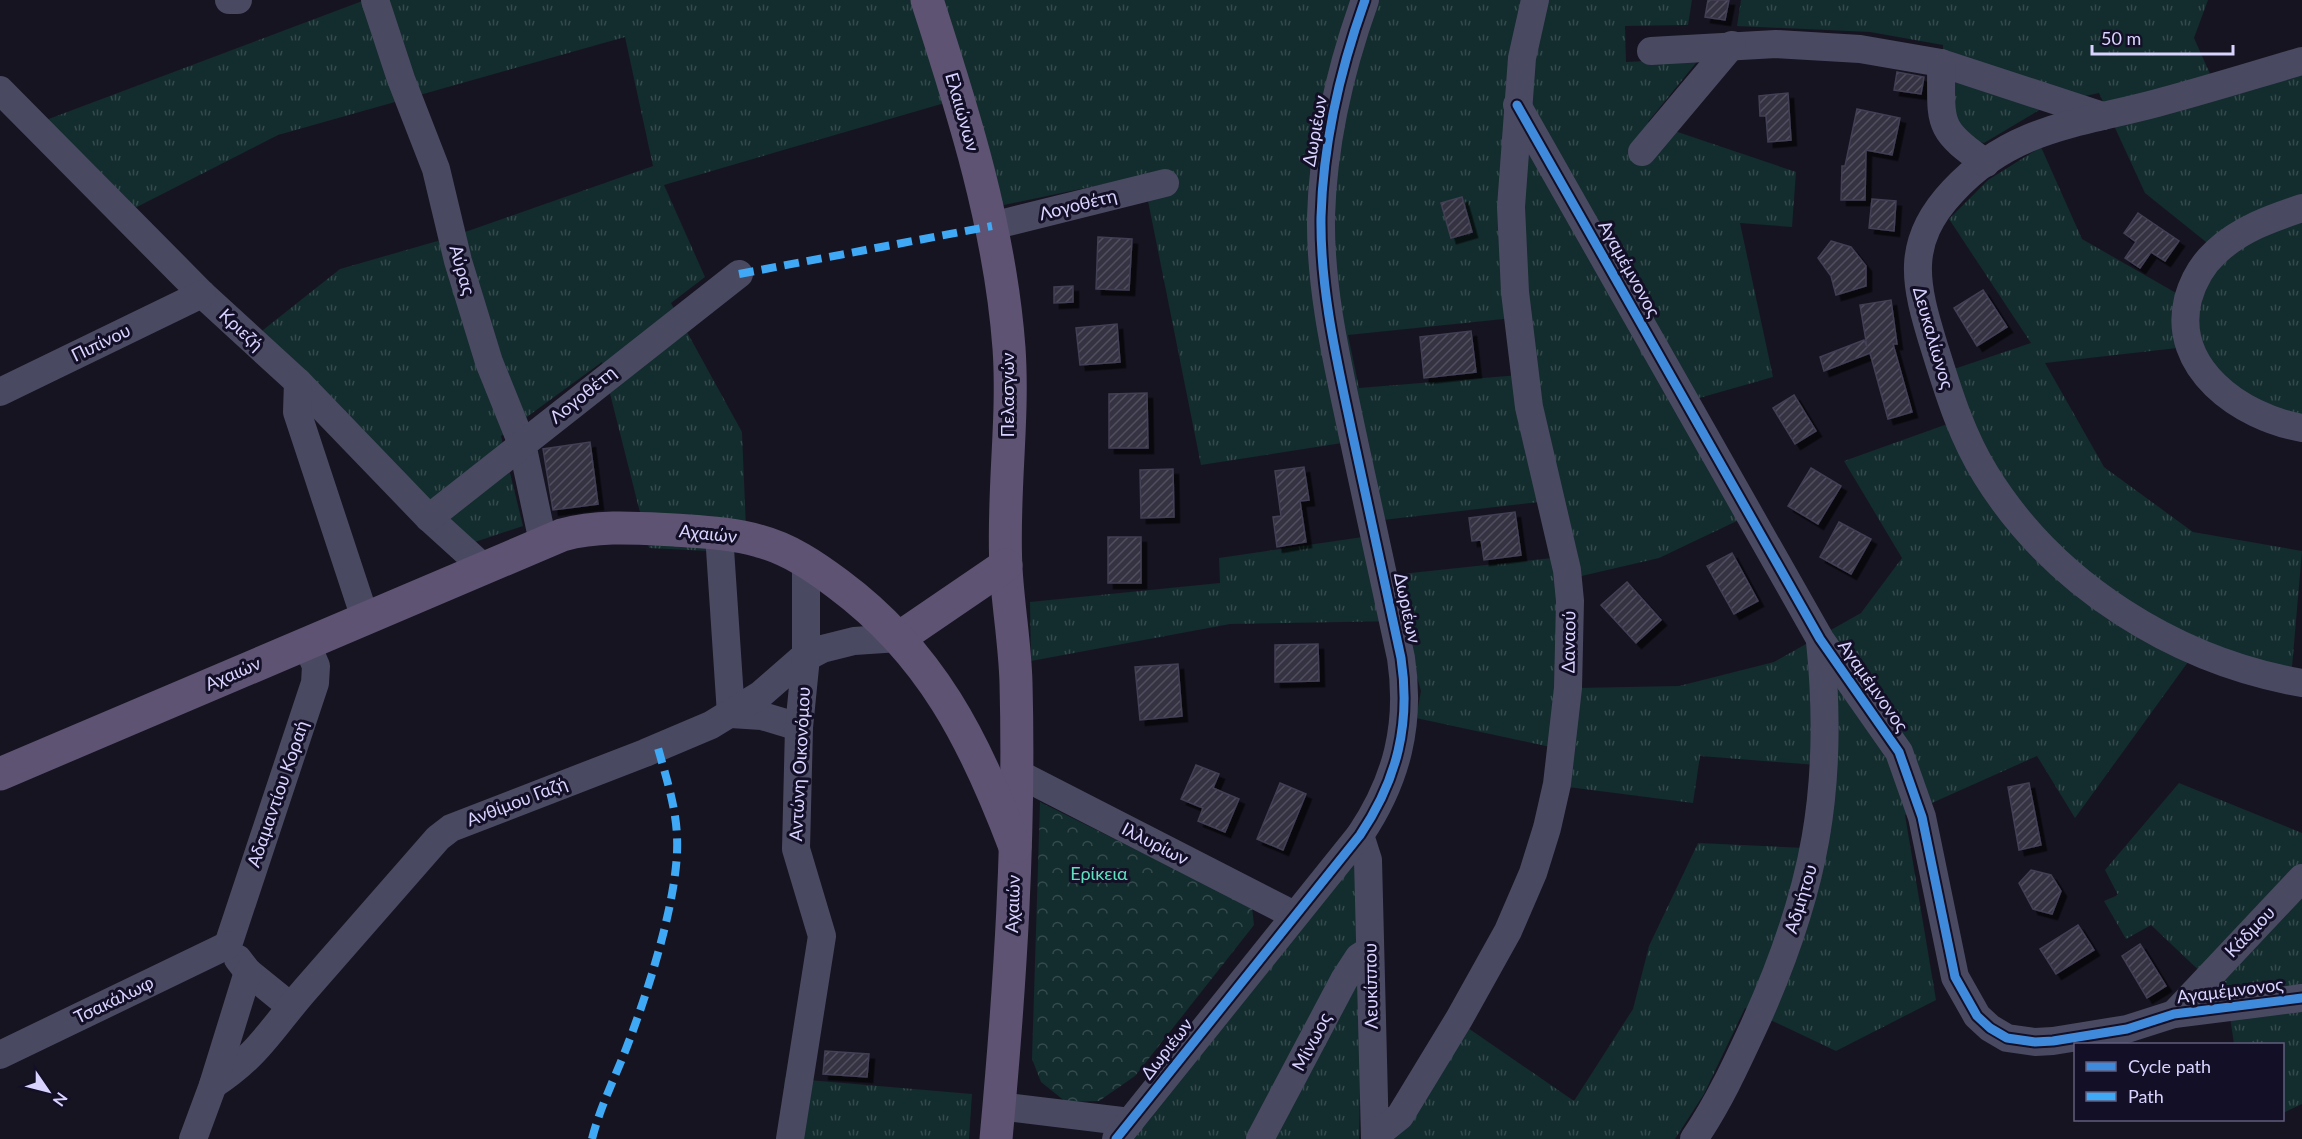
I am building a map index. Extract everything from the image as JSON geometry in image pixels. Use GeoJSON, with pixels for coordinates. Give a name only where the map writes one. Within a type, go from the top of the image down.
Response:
{"type":"FeatureCollection","features":[{"type":"Feature","properties":{"kind":"main road","name":"Ελαιώνων"},"geometry":{"type":"LineString","coordinates":[[927,0],[958,96],[992,226]]}},
{"type":"Feature","properties":{"kind":"main road","name":"Πελασγών"},"geometry":{"type":"LineString","coordinates":[[992,226],[1009,352],[1006,565],[1016,680],[1017,772],[1014,847]]}},
{"type":"Feature","properties":{"kind":"main road","name":"Αχαιών"},"geometry":{"type":"LineString","coordinates":[[0,774],[543,542],[579,531],[609,527],[719,534],[759,540],[807,562],[852,595],[899,638],[934,680],[981,763],[1014,847],[1012,926],[996,1139]]}},
{"type":"Feature","properties":{"kind":"main road"},"geometry":{"type":"LineString","coordinates":[[899,638],[1006,565]]}},
{"type":"Feature","properties":{"kind":"street"},"geometry":{"type":"LineString","coordinates":[[229,0],[238,0]]}},
{"type":"Feature","properties":{"kind":"street","name":"Αύρας"},"geometry":{"type":"LineString","coordinates":[[375,0],[401,80],[436,169],[458,261],[489,362],[522,444],[543,542]]}},
{"type":"Feature","properties":{"kind":"street","name":"Δωριέων"},"geometry":{"type":"LineString","coordinates":[[999,1106],[1123,1130],[1360,835],[1380,801],[1395,766],[1403,735],[1405,698],[1401,658],[1332,339],[1323,267],[1321,219],[1326,155],[1342,73],[1365,0]]}},
{"type":"Feature","properties":{"kind":"street","name":"Δαναού"},"geometry":{"type":"LineString","coordinates":[[1375,1135],[1400,1116],[1500,947],[1533,873],[1547,828],[1557,784],[1566,709],[1570,601],[1567,570],[1529,407],[1517,320],[1512,207],[1517,105],[1525,36],[1535,0]]}},
{"type":"Feature","properties":{"kind":"street"},"geometry":{"type":"LineString","coordinates":[[1642,152],[1732,45]]}},
{"type":"Feature","properties":{"kind":"street"},"geometry":{"type":"LineString","coordinates":[[1651,51],[1732,45],[1830,46],[1941,63],[2105,117]]}},
{"type":"Feature","properties":{"kind":"street","name":"Δευκαλίωνος"},"geometry":{"type":"LineString","coordinates":[[2302,61],[2105,117],[2032,135],[1986,163],[1961,183],[1939,207],[1924,234],[1917,270],[1917,283],[1927,322],[1950,399],[1963,430],[1986,476],[2039,542],[2077,578],[2115,608],[2146,627],[2197,652],[2255,672],[2302,683]]}},
{"type":"Feature","properties":{"kind":"street"},"geometry":{"type":"LineString","coordinates":[[1941,63],[1942,119],[1945,126],[1961,146],[1986,163]]}},
{"type":"Feature","properties":{"kind":"street","name":"Κριεζή"},"geometry":{"type":"LineString","coordinates":[[0,90],[202,294],[298,382],[429,518],[483,567]]}},
{"type":"Feature","properties":{"kind":"street","name":"Αγαμέμνονος"},"geometry":{"type":"LineString","coordinates":[[1517,105],[1820,639],[1892,741],[1904,763],[1922,817],[1955,977],[1977,1016],[1990,1028],[2007,1038],[2035,1042],[2127,1029],[2174,1014],[2302,998]]}},
{"type":"Feature","properties":{"kind":"street","name":"Λογοθέτη"},"geometry":{"type":"LineString","coordinates":[[992,226],[1165,183]]}},
{"type":"Feature","properties":{"kind":"street"},"geometry":{"type":"LineString","coordinates":[[2302,208],[2253,227],[2217,251],[2198,275],[2191,290],[2185,323],[2189,349],[2214,384],[2227,395],[2255,411],[2302,428]]}},
{"type":"Feature","properties":{"kind":"street","name":"Λογοθέτη"},"geometry":{"type":"LineString","coordinates":[[429,518],[739,274]]}},
{"type":"Feature","properties":{"kind":"street","name":"Πιπίνου"},"geometry":{"type":"LineString","coordinates":[[0,393],[202,294]]}},
{"type":"Feature","properties":{"kind":"street"},"geometry":{"type":"LineString","coordinates":[[298,382],[297,412],[365,618]]}},
{"type":"Feature","properties":{"kind":"street"},"geometry":{"type":"LineString","coordinates":[[719,534],[730,714],[762,716],[799,727]]}},
{"type":"Feature","properties":{"kind":"street","name":"Αντώνη Οικονόμου"},"geometry":{"type":"LineString","coordinates":[[790,1139],[822,936],[796,849],[799,727],[806,657],[807,562]]}},
{"type":"Feature","properties":{"kind":"street","name":"Ανθίμου Γαζή"},"geometry":{"type":"LineString","coordinates":[[213,1085],[239,1068],[273,1033],[290,1006],[438,838],[451,828],[645,753],[730,714],[760,695],[806,657],[822,649],[848,642],[899,638]]}},
{"type":"Feature","properties":{"kind":"street","name":"Αδμήτου"},"geometry":{"type":"LineString","coordinates":[[1694,1139],[1719,1097],[1776,976],[1813,863],[1821,814],[1827,728],[1820,639]]}},
{"type":"Feature","properties":{"kind":"street","name":"Αδαμαντίου Κοραή"},"geometry":{"type":"LineString","coordinates":[[228,945],[315,683],[316,666],[306,643]]}},
{"type":"Feature","properties":{"kind":"street","name":"Ιλλυρίων"},"geometry":{"type":"LineString","coordinates":[[1017,772],[1294,915]]}},
{"type":"Feature","properties":{"kind":"street","name":"Λευκίππου"},"geometry":{"type":"LineString","coordinates":[[1360,835],[1368,860],[1375,1135]]}},
{"type":"Feature","properties":{"kind":"street","name":"Κάδμου"},"geometry":{"type":"LineString","coordinates":[[2174,1014],[2302,878]]}},
{"type":"Feature","properties":{"kind":"street"},"geometry":{"type":"LineString","coordinates":[[228,945],[248,972],[290,1006]]}},
{"type":"Feature","properties":{"kind":"street","name":"Τσακάλωφ"},"geometry":{"type":"LineString","coordinates":[[0,1055],[228,945]]}},
{"type":"Feature","properties":{"kind":"street","name":"Μίνωος"},"geometry":{"type":"LineString","coordinates":[[1260,1139],[1344,980],[1359,957],[1370,950]]}},
{"type":"Feature","properties":{"kind":"street"},"geometry":{"type":"LineString","coordinates":[[193,1139],[213,1085],[248,972]]}},
{"type":"Feature","properties":{"kind":"street"},"geometry":{"type":"LineString","coordinates":[[1717,1139],[1719,1097]]}},
{"type":"Feature","properties":{"kind":"green space"},"geometry":{"type":"Polygon","coordinates":[[[365,0],[1692,0],[1688,25],[1625,26],[1626,62],[1700,58],[1648,122],[1796,172],[1792,227],[1740,223],[1773,377],[1678,404],[1739,520],[1659,558],[1560,581],[1577,688],[1679,686],[1774,662],[1861,613],[1902,558],[1844,461],[1967,417],[1954,369],[2031,343],[1949,219],[1988,180],[2041,147],[2082,239],[2190,301],[2221,254],[2145,193],[2099,93],[2051,103],[1984,143],[1956,136],[1943,92],[1943,45],[1870,32],[1737,26],[1741,0],[2208,0],[2194,38],[2215,85],[2302,63],[2302,419],[2246,399],[2195,346],[2045,363],[2104,467],[2193,532],[2302,551],[2292,667],[2196,651],[2075,818],[2037,756],[1905,815],[1936,1000],[1836,1051],[1745,1008],[1704,1094],[1675,1139],[1366,1139],[1468,1028],[1574,1101],[1633,1009],[1649,946],[1698,843],[1827,849],[1830,766],[1700,756],[1693,803],[1568,787],[1569,751],[1416,718],[1421,691],[1401,621],[1230,624],[1031,661],[1030,602],[1220,583],[1219,558],[1363,537],[1373,577],[1571,556],[1556,500],[1383,520],[1368,439],[1201,465],[1143,176],[975,211],[948,102],[664,185],[705,277],[671,303],[742,432],[747,553],[649,548],[602,362],[501,436],[523,526],[469,544],[258,334],[340,269],[448,238],[653,166],[625,37],[278,135],[131,210],[38,123],[365,0]],[[1523,317],[1348,335],[1359,388],[1532,374],[1523,317]]]}},
{"type":"Feature","properties":{"kind":"green space"},"geometry":{"type":"Polygon","coordinates":[[[2179,783],[2302,833],[2302,1104],[2284,1113],[2284,1043],[2234,1043],[2227,997],[2151,925],[2126,939],[2104,901],[2118,895],[2105,870],[2179,783]]]}},
{"type":"Feature","properties":{"kind":"green space","name":"Ερίκεια"},"geometry":{"type":"Polygon","coordinates":[[[1040,802],[1252,907],[1254,925],[1135,1076],[1099,1101],[1066,1102],[1041,1082],[1032,1059],[1040,802]]]}},
{"type":"Feature","properties":{"kind":"green space"},"geometry":{"type":"Polygon","coordinates":[[[1350,857],[1359,867],[1363,906],[1359,1139],[1125,1139],[1350,857]]]}},
{"type":"Feature","properties":{"kind":"green space"},"geometry":{"type":"Polygon","coordinates":[[[785,1078],[972,1094],[969,1139],[779,1139],[785,1078]]]}},
{"type":"Feature","properties":{"kind":"building"},"geometry":{"type":"Polygon","coordinates":[[[1708,0],[1729,0],[1725,20],[1705,17],[1708,0]]]}},
{"type":"Feature","properties":{"kind":"building"},"geometry":{"type":"Polygon","coordinates":[[[1897,72],[1924,77],[1921,94],[1894,90],[1897,72]]]}},
{"type":"Feature","properties":{"kind":"building"},"geometry":{"type":"Polygon","coordinates":[[[1788,93],[1791,140],[1768,142],[1766,116],[1760,116],[1759,96],[1788,93]]]}},
{"type":"Feature","properties":{"kind":"building"},"geometry":{"type":"Polygon","coordinates":[[[1857,109],[1900,118],[1892,155],[1866,150],[1865,200],[1841,200],[1842,166],[1845,166],[1857,109]]]}},
{"type":"Feature","properties":{"kind":"building"},"geometry":{"type":"Polygon","coordinates":[[[1462,197],[1472,232],[1451,238],[1441,203],[1462,197]]]}},
{"type":"Feature","properties":{"kind":"building"},"geometry":{"type":"Polygon","coordinates":[[[1872,199],[1896,201],[1894,231],[1869,228],[1872,199]]]}},
{"type":"Feature","properties":{"kind":"building"},"geometry":{"type":"Polygon","coordinates":[[[2138,213],[2179,241],[2165,261],[2151,252],[2140,268],[2125,258],[2136,242],[2124,233],[2138,213]]]}},
{"type":"Feature","properties":{"kind":"building"},"geometry":{"type":"Polygon","coordinates":[[[1098,237],[1132,239],[1129,290],[1096,289],[1098,237]]]}},
{"type":"Feature","properties":{"kind":"building"},"geometry":{"type":"Polygon","coordinates":[[[1831,241],[1851,247],[1866,266],[1866,286],[1836,295],[1831,276],[1818,258],[1831,241]]]}},
{"type":"Feature","properties":{"kind":"building"},"geometry":{"type":"Polygon","coordinates":[[[1073,286],[1073,302],[1054,303],[1054,287],[1073,286]]]}},
{"type":"Feature","properties":{"kind":"building"},"geometry":{"type":"Polygon","coordinates":[[[1983,290],[2007,327],[1977,346],[1954,308],[1983,290]]]}},
{"type":"Feature","properties":{"kind":"building"},"geometry":{"type":"Polygon","coordinates":[[[1891,300],[1897,344],[1893,344],[1912,412],[1888,419],[1870,353],[1824,371],[1820,357],[1864,340],[1867,347],[1860,305],[1891,300]]]}},
{"type":"Feature","properties":{"kind":"building"},"geometry":{"type":"Polygon","coordinates":[[[1117,324],[1120,362],[1080,365],[1076,328],[1117,324]]]}},
{"type":"Feature","properties":{"kind":"building"},"geometry":{"type":"Polygon","coordinates":[[[1471,331],[1476,372],[1424,378],[1420,337],[1471,331]]]}},
{"type":"Feature","properties":{"kind":"building"},"geometry":{"type":"Polygon","coordinates":[[[1147,393],[1148,448],[1109,448],[1109,394],[1147,393]]]}},
{"type":"Feature","properties":{"kind":"building"},"geometry":{"type":"Polygon","coordinates":[[[1794,395],[1816,431],[1795,444],[1773,408],[1794,395]]]}},
{"type":"Feature","properties":{"kind":"building"},"geometry":{"type":"Polygon","coordinates":[[[590,442],[598,504],[553,510],[543,449],[590,442]]]}},
{"type":"Feature","properties":{"kind":"building"},"geometry":{"type":"Polygon","coordinates":[[[1304,467],[1309,500],[1300,501],[1306,542],[1277,547],[1273,517],[1281,516],[1275,471],[1304,467]]]}},
{"type":"Feature","properties":{"kind":"building"},"geometry":{"type":"Polygon","coordinates":[[[1811,468],[1841,486],[1818,524],[1788,506],[1811,468]]]}},
{"type":"Feature","properties":{"kind":"building"},"geometry":{"type":"Polygon","coordinates":[[[1173,469],[1174,517],[1141,518],[1140,470],[1173,469]]]}},
{"type":"Feature","properties":{"kind":"building"},"geometry":{"type":"Polygon","coordinates":[[[1515,512],[1521,555],[1484,560],[1481,540],[1472,541],[1469,518],[1515,512]]]}},
{"type":"Feature","properties":{"kind":"building"},"geometry":{"type":"Polygon","coordinates":[[[1839,522],[1871,539],[1851,574],[1820,557],[1839,522]]]}},
{"type":"Feature","properties":{"kind":"building"},"geometry":{"type":"Polygon","coordinates":[[[1108,537],[1141,537],[1141,583],[1108,583],[1108,537]]]}},
{"type":"Feature","properties":{"kind":"building"},"geometry":{"type":"Polygon","coordinates":[[[1732,553],[1758,601],[1734,614],[1707,566],[1732,553]]]}},
{"type":"Feature","properties":{"kind":"building"},"geometry":{"type":"Polygon","coordinates":[[[1627,582],[1661,620],[1636,643],[1601,605],[1627,582]]]}},
{"type":"Feature","properties":{"kind":"building"},"geometry":{"type":"Polygon","coordinates":[[[1318,644],[1319,681],[1275,682],[1275,645],[1318,644]]]}},
{"type":"Feature","properties":{"kind":"building"},"geometry":{"type":"Polygon","coordinates":[[[1178,664],[1182,716],[1140,720],[1135,667],[1178,664]]]}},
{"type":"Feature","properties":{"kind":"building"},"geometry":{"type":"Polygon","coordinates":[[[1196,765],[1219,774],[1213,788],[1239,799],[1225,832],[1198,821],[1203,808],[1181,799],[1196,765]]]}},
{"type":"Feature","properties":{"kind":"building"},"geometry":{"type":"Polygon","coordinates":[[[1280,783],[1306,794],[1283,850],[1257,839],[1280,783]]]}},
{"type":"Feature","properties":{"kind":"building"},"geometry":{"type":"Polygon","coordinates":[[[2029,783],[2041,845],[2019,850],[2008,787],[2029,783]]]}},
{"type":"Feature","properties":{"kind":"building"},"geometry":{"type":"Polygon","coordinates":[[[2031,870],[2051,875],[2061,891],[2052,914],[2033,909],[2019,883],[2031,870]]]}},
{"type":"Feature","properties":{"kind":"building"},"geometry":{"type":"Polygon","coordinates":[[[2078,925],[2094,950],[2056,974],[2040,949],[2078,925]]]}},
{"type":"Feature","properties":{"kind":"building"},"geometry":{"type":"Polygon","coordinates":[[[2140,944],[2166,986],[2147,998],[2122,956],[2140,944]]]}},
{"type":"Feature","properties":{"kind":"building"},"geometry":{"type":"Polygon","coordinates":[[[825,1051],[869,1054],[867,1077],[823,1074],[825,1051]]]}},
{"type":"Feature","properties":{"kind":"marked path"},"geometry":{"type":"LineString","coordinates":[[739,274],[992,226]]}},
{"type":"Feature","properties":{"kind":"marked path"},"geometry":{"type":"LineString","coordinates":[[592,1139],[643,1001],[668,915],[673,887],[677,860],[675,815],[658,748]]}},
{"type":"Feature","properties":{"kind":"cycle path"},"geometry":{"type":"LineString","coordinates":[[1116,1139],[1360,835],[1383,793],[1398,751],[1404,706],[1401,658],[1335,352],[1326,298],[1321,244],[1322,189],[1329,134],[1348,53],[1365,0]]}},
{"type":"Feature","properties":{"kind":"cycle path"},"geometry":{"type":"LineString","coordinates":[[1517,105],[1820,639],[1899,752],[1922,817],[1955,977],[1977,1016],[1990,1028],[2007,1038],[2035,1042],[2127,1029],[2174,1014],[2302,998]]}}]}
